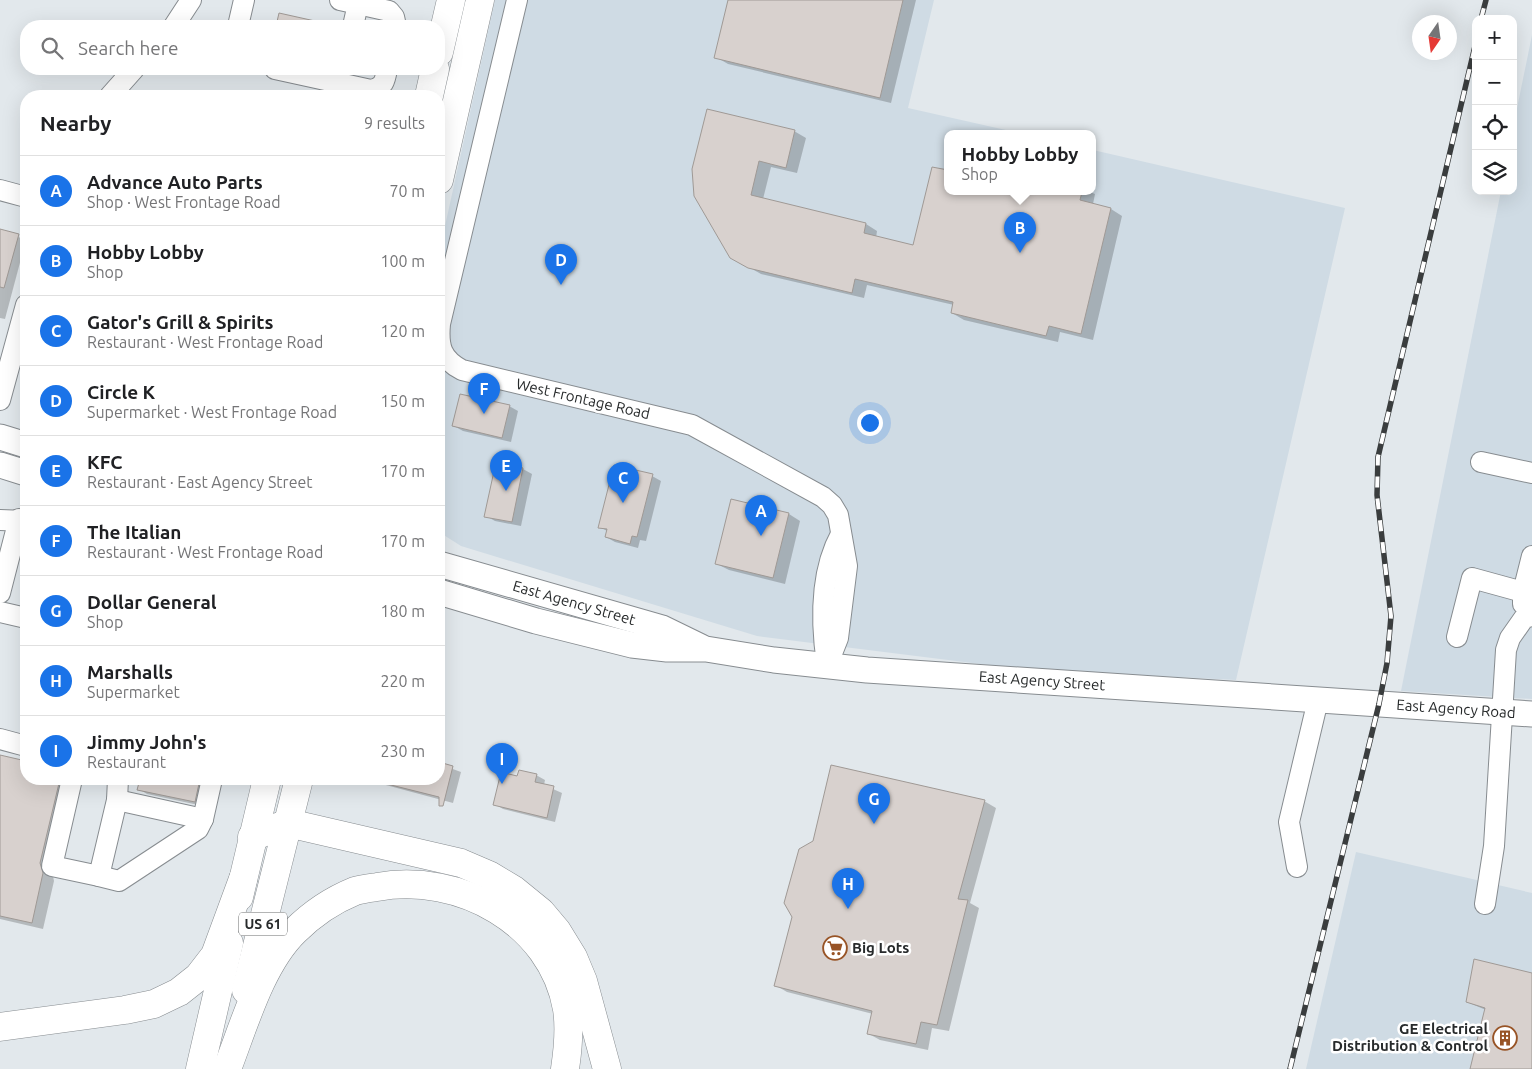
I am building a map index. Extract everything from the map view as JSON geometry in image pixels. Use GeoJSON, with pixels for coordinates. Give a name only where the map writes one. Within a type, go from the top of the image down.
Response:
{"type":"FeatureCollection","features":[{"type":"Feature","properties":{"kind":"highway"},"geometry":{"type":"LineString","coordinates":[[445,26],[451,0]]}},
{"type":"Feature","properties":{"kind":"highway"},"geometry":{"type":"LineString","coordinates":[[445,154],[480,0]]}},
{"type":"Feature","properties":{"kind":"highway"},"geometry":{"type":"LineString","coordinates":[[430,90],[433,75]]}},
{"type":"Feature","properties":{"kind":"highway","name":"US 61"},"geometry":{"type":"LineString","coordinates":[[200,1069],[265,785]]}},
{"type":"Feature","properties":{"kind":"highway","name":"US 61"},"geometry":{"type":"LineString","coordinates":[[226,1069],[298,785]]}},
{"type":"Feature","properties":{"kind":"highway"},"geometry":{"type":"LineString","coordinates":[[252,837],[288,823],[461,863],[489,875],[514,890],[541,912],[557,931],[573,957],[583,981],[607,1069]]}},
{"type":"Feature","properties":{"kind":"highway"},"geometry":{"type":"LineString","coordinates":[[0,1027],[125,1010],[154,1004],[179,992],[198,977],[215,955],[243,879]]}},
{"type":"Feature","properties":{"kind":"highway"},"geometry":{"type":"LineString","coordinates":[[226,1069],[254,997],[276,955],[294,932],[314,914],[356,891],[387,885],[416,883],[439,885],[486,902],[510,918],[530,937],[546,957],[566,1007],[569,1030],[565,1069]]}},
{"type":"Feature","properties":{"kind":"main road"},"geometry":{"type":"LineString","coordinates":[[0,437],[20,443]]}},
{"type":"Feature","properties":{"kind":"main road"},"geometry":{"type":"LineString","coordinates":[[0,465],[20,471]]}},
{"type":"Feature","properties":{"kind":"main road","name":"East Agency Street"},"geometry":{"type":"LineString","coordinates":[[445,566],[662,628],[692,640],[706,650]]}},
{"type":"Feature","properties":{"kind":"main road","name":"East Agency Street"},"geometry":{"type":"LineString","coordinates":[[445,594],[613,641],[667,649],[706,650],[827,666],[1380,704]]}},
{"type":"Feature","properties":{"kind":"main road","name":"East Agency Road"},"geometry":{"type":"LineString","coordinates":[[1380,704],[1532,714]]}},
{"type":"Feature","properties":{"kind":"street"},"geometry":{"type":"LineString","coordinates":[[178,20],[191,0]]}},
{"type":"Feature","properties":{"kind":"street"},"geometry":{"type":"LineString","coordinates":[[239,20],[244,0]]}},
{"type":"Feature","properties":{"kind":"street","name":"West Frontage Road"},"geometry":{"type":"LineString","coordinates":[[445,303],[517,0]]}},
{"type":"Feature","properties":{"kind":"street"},"geometry":{"type":"LineString","coordinates":[[352,20],[349,2],[389,11],[395,20]]}},
{"type":"Feature","properties":{"kind":"street"},"geometry":{"type":"LineString","coordinates":[[115,90],[129,75]]}},
{"type":"Feature","properties":{"kind":"street"},"geometry":{"type":"LineString","coordinates":[[341,76],[371,90],[380,88],[385,83],[387,75]]}},
{"type":"Feature","properties":{"kind":"street"},"geometry":{"type":"LineString","coordinates":[[0,190],[20,195]]}},
{"type":"Feature","properties":{"kind":"street"},"geometry":{"type":"LineString","coordinates":[[0,400],[20,322]]}},
{"type":"Feature","properties":{"kind":"street","name":"West Frontage Road"},"geometry":{"type":"LineString","coordinates":[[445,357],[451,364],[462,370],[677,420],[708,432],[823,497],[832,505],[838,515],[841,534],[829,561],[823,639],[827,666]]}},
{"type":"Feature","properties":{"kind":"street"},"geometry":{"type":"LineString","coordinates":[[1481,462],[1532,473]]}},
{"type":"Feature","properties":{"kind":"street"},"geometry":{"type":"LineString","coordinates":[[0,594],[15,520]]}},
{"type":"Feature","properties":{"kind":"street"},"geometry":{"type":"LineString","coordinates":[[1485,904],[1494,846],[1506,650],[1510,638],[1528,617],[1523,592],[1532,556]]}},
{"type":"Feature","properties":{"kind":"street"},"geometry":{"type":"LineString","coordinates":[[1457,637],[1472,578],[1523,592]]}},
{"type":"Feature","properties":{"kind":"street"},"geometry":{"type":"LineString","coordinates":[[0,612],[20,617]]}},
{"type":"Feature","properties":{"kind":"street"},"geometry":{"type":"LineString","coordinates":[[1297,867],[1289,822],[1318,700]]}},
{"type":"Feature","properties":{"kind":"street"},"geometry":{"type":"LineString","coordinates":[[0,739],[20,744]]}},
{"type":"Feature","properties":{"kind":"street"},"geometry":{"type":"LineString","coordinates":[[71,785],[52,866],[119,880],[198,829],[203,819],[211,785]]}},
{"type":"Feature","properties":{"kind":"street"},"geometry":{"type":"LineString","coordinates":[[99,876],[117,800],[118,785]]}},
{"type":"Feature","properties":{"kind":"street"},"geometry":{"type":"LineString","coordinates":[[117,800],[203,819]]}},
{"type":"Feature","properties":{"kind":"shaded area"},"geometry":{"type":"Polygon","coordinates":[[[495,0],[934,0],[908,108],[1006,130],[944,130],[944,195],[1096,195],[1096,151],[1345,208],[1236,680],[1019,669],[757,636],[461,546],[445,536],[445,226],[495,0]]]}},
{"type":"Feature","properties":{"kind":"shaded area"},"geometry":{"type":"Polygon","coordinates":[[[1532,35],[1532,699],[1401,691],[1500,195],[1517,195],[1517,108],[1532,35]]]}},
{"type":"Feature","properties":{"kind":"shaded area"},"geometry":{"type":"Polygon","coordinates":[[[1356,852],[1532,893],[1532,1069],[1306,1069],[1356,852]]]}},
{"type":"Feature","properties":{"kind":"building"},"geometry":{"type":"Polygon","coordinates":[[[728,0],[903,0],[880,98],[714,58],[728,0]]]}},
{"type":"Feature","properties":{"kind":"building"},"geometry":{"type":"Polygon","coordinates":[[[279,13],[310,20],[277,20],[279,13]]]}},
{"type":"Feature","properties":{"kind":"building"},"geometry":{"type":"Polygon","coordinates":[[[707,109],[795,130],[786,168],[759,161],[751,195],[866,223],[864,233],[913,245],[932,167],[944,169],[944,195],[1081,195],[1080,200],[1111,208],[1081,334],[1049,326],[1046,336],[951,313],[953,302],[855,279],[852,293],[748,268],[730,258],[694,196],[692,169],[707,109]]]}},
{"type":"Feature","properties":{"kind":"building"},"geometry":{"type":"Polygon","coordinates":[[[0,229],[19,234],[4,288],[0,287],[0,229]]]}},
{"type":"Feature","properties":{"kind":"building"},"geometry":{"type":"Polygon","coordinates":[[[460,394],[510,405],[502,438],[452,426],[460,394]]]}},
{"type":"Feature","properties":{"kind":"building"},"geometry":{"type":"Polygon","coordinates":[[[496,462],[523,468],[512,522],[484,517],[496,462]]]}},
{"type":"Feature","properties":{"kind":"building"},"geometry":{"type":"Polygon","coordinates":[[[614,465],[653,474],[637,537],[632,536],[630,544],[605,537],[607,529],[598,528],[614,465]]]}},
{"type":"Feature","properties":{"kind":"building"},"geometry":{"type":"Polygon","coordinates":[[[731,499],[789,513],[773,578],[715,564],[731,499]]]}},
{"type":"Feature","properties":{"kind":"building"},"geometry":{"type":"Polygon","coordinates":[[[0,755],[20,760],[20,785],[59,785],[40,863],[43,873],[32,923],[0,916],[0,755]]]}},
{"type":"Feature","properties":{"kind":"building"},"geometry":{"type":"Polygon","coordinates":[[[445,764],[453,766],[443,806],[439,806],[439,797],[391,785],[445,785],[445,764]]]}},
{"type":"Feature","properties":{"kind":"building"},"geometry":{"type":"Polygon","coordinates":[[[831,765],[985,800],[958,899],[968,900],[937,1025],[921,1022],[916,1044],[867,1034],[872,1011],[774,986],[792,917],[784,903],[799,849],[813,841],[831,765]]]}},
{"type":"Feature","properties":{"kind":"building"},"geometry":{"type":"Polygon","coordinates":[[[519,770],[537,774],[535,782],[554,786],[547,818],[493,805],[501,772],[517,776],[519,770]]]}},
{"type":"Feature","properties":{"kind":"building"},"geometry":{"type":"Polygon","coordinates":[[[138,785],[199,785],[195,802],[137,790],[138,785]]]}},
{"type":"Feature","properties":{"kind":"building","name":"GE Electrical Distribution & Control"},"geometry":{"type":"Polygon","coordinates":[[[1474,959],[1532,973],[1532,1069],[1470,1069],[1485,1008],[1466,1002],[1474,959]]]}},
{"type":"Feature","properties":{"kind":"railway"},"geometry":{"type":"LineString","coordinates":[[1482,15],[1486,0]]}},
{"type":"Feature","properties":{"kind":"railway"},"geometry":{"type":"LineString","coordinates":[[1290,1069],[1379,704],[1387,663],[1391,616],[1377,495],[1378,457],[1472,59]]}},
{"type":"Feature","properties":{"kind":"place","name":"Hobby Lobby"},"geometry":{"type":"Point","coordinates":[1020,253]}},
{"type":"Feature","properties":{"kind":"place","name":"Circle K"},"geometry":{"type":"Point","coordinates":[561,285]}},
{"type":"Feature","properties":{"kind":"place","name":"The Italian"},"geometry":{"type":"Point","coordinates":[484,414]}},
{"type":"Feature","properties":{"kind":"place","name":"KFC"},"geometry":{"type":"Point","coordinates":[506,491]}},
{"type":"Feature","properties":{"kind":"place","name":"Gator's Grill & Spirits"},"geometry":{"type":"Point","coordinates":[623,503]}},
{"type":"Feature","properties":{"kind":"place","name":"Advance Auto Parts"},"geometry":{"type":"Point","coordinates":[761,536]}},
{"type":"Feature","properties":{"kind":"place","name":"Jimmy John's"},"geometry":{"type":"Point","coordinates":[502,784]}},
{"type":"Feature","properties":{"kind":"place","name":"Dollar General"},"geometry":{"type":"Point","coordinates":[874,824]}},
{"type":"Feature","properties":{"kind":"place","name":"Marshalls"},"geometry":{"type":"Point","coordinates":[848,909]}},
{"type":"Feature","properties":{"kind":"place","name":"Big Lots"},"geometry":{"type":"Point","coordinates":[835,948]}},
{"type":"Feature","properties":{"kind":"place","name":"GE Electrical Distribution & Control"},"geometry":{"type":"Point","coordinates":[1505,1038]}}]}
